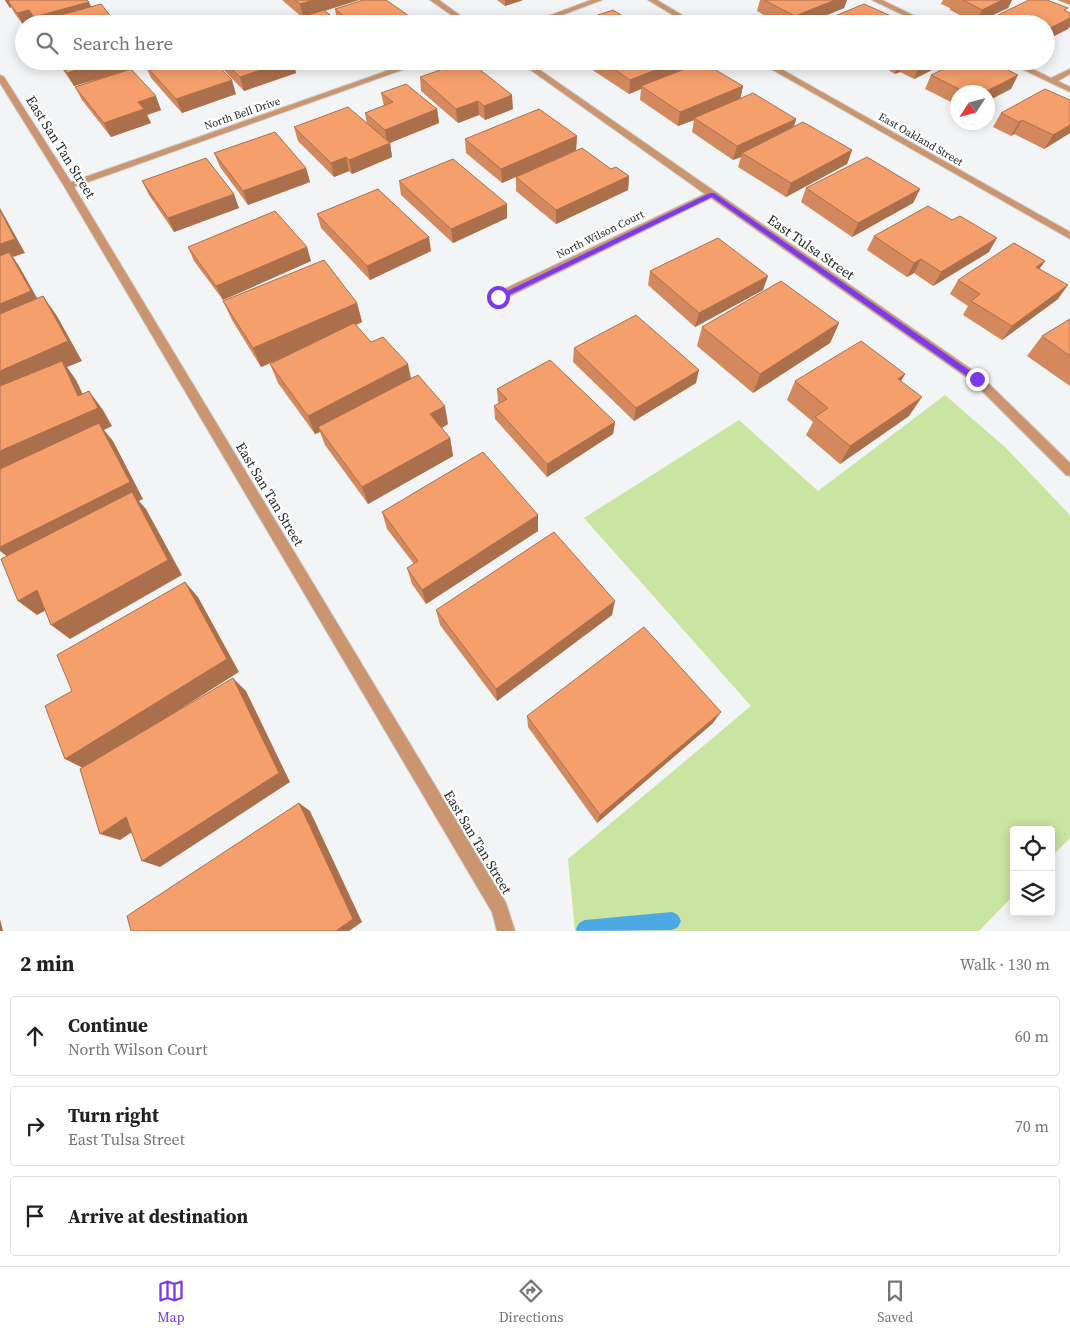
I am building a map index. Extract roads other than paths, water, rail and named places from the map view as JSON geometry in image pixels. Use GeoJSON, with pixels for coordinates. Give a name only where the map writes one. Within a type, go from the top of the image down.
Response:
{"type":"FeatureCollection","features":[{"type":"Feature","properties":{"kind":"street"},"geometry":{"type":"LineString","coordinates":[[434,0],[456,15]]}},
{"type":"Feature","properties":{"kind":"street"},"geometry":{"type":"LineString","coordinates":[[556,15],[598,0]]}},
{"type":"Feature","properties":{"kind":"street"},"geometry":{"type":"LineString","coordinates":[[652,0],[678,15]]}},
{"type":"Feature","properties":{"kind":"street"},"geometry":{"type":"LineString","coordinates":[[876,0],[908,15]]}},
{"type":"Feature","properties":{"kind":"street","name":"North Bell Drive"},"geometry":{"type":"LineString","coordinates":[[68,186],[397,70]]}},
{"type":"Feature","properties":{"kind":"street","name":"East Tulsa Street"},"geometry":{"type":"LineString","coordinates":[[535,70],[977,379],[1070,471]]}},
{"type":"Feature","properties":{"kind":"street","name":"East Oakland Street"},"geometry":{"type":"LineString","coordinates":[[777,70],[1070,236]]}},
{"type":"Feature","properties":{"kind":"street"},"geometry":{"type":"LineString","coordinates":[[1028,70],[1070,90]]}},
{"type":"Feature","properties":{"kind":"street"},"geometry":{"type":"LineString","coordinates":[[1052,81],[1070,71]]}},
{"type":"Feature","properties":{"kind":"street","name":"East San Tan Street"},"geometry":{"type":"LineString","coordinates":[[0,77],[68,186],[500,908],[506,931]]}},
{"type":"Feature","properties":{"kind":"street","name":"North Wilson Court"},"geometry":{"type":"LineString","coordinates":[[498,297],[712,194]]}},
{"type":"Feature","properties":{"kind":"waterway"},"geometry":{"type":"LineString","coordinates":[[585,929],[672,921]]}}]}
